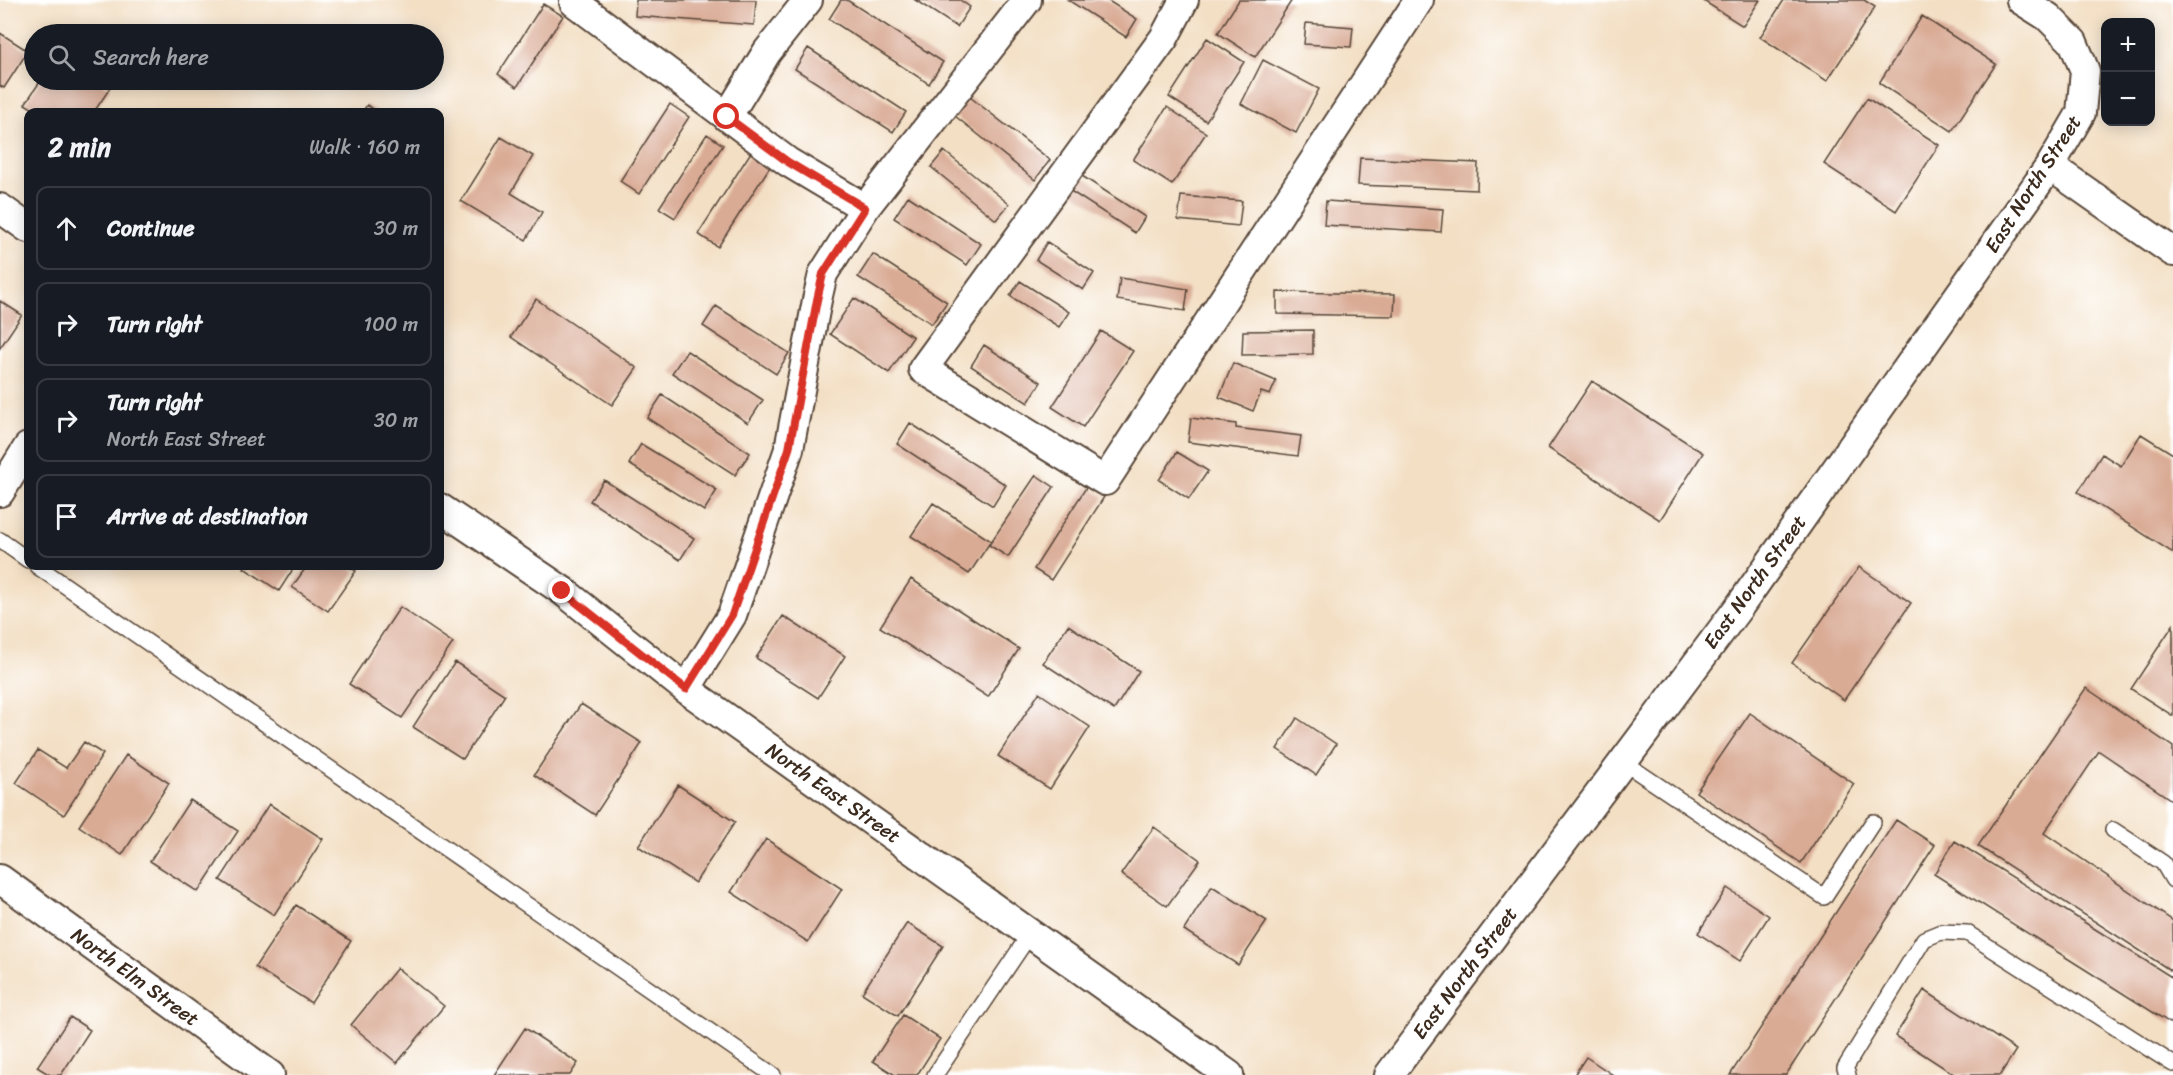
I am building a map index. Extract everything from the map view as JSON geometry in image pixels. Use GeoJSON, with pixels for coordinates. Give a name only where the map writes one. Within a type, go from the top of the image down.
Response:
{"type":"FeatureCollection","features":[{"type":"Feature","properties":{"kind":"street"},"geometry":{"type":"LineString","coordinates":[[575,0],[574,2],[788,162],[865,208]]}},
{"type":"Feature","properties":{"kind":"street"},"geometry":{"type":"LineString","coordinates":[[727,117],[767,52],[808,0]]}},
{"type":"Feature","properties":{"kind":"street"},"geometry":{"type":"LineString","coordinates":[[686,689],[732,615],[789,449],[823,274],[865,208],[1027,0]]}},
{"type":"Feature","properties":{"kind":"street"},"geometry":{"type":"LineString","coordinates":[[1184,0],[1164,38],[923,369],[1105,481],[1419,0]]}},
{"type":"Feature","properties":{"kind":"street","name":"East North Street"},"geometry":{"type":"LineString","coordinates":[[1389,1075],[1739,607],[2050,166],[2081,113],[2085,71],[2073,42],[2048,17],[2021,0]]}},
{"type":"Feature","properties":{"kind":"street"},"geometry":{"type":"LineString","coordinates":[[2050,166],[2173,252]]}},
{"type":"Feature","properties":{"kind":"street"},"geometry":{"type":"LineString","coordinates":[[0,208],[24,225]]}},
{"type":"Feature","properties":{"kind":"street"},"geometry":{"type":"LineString","coordinates":[[0,492],[24,453]]}},
{"type":"Feature","properties":{"kind":"street","name":"North East Street"},"geometry":{"type":"LineString","coordinates":[[444,511],[562,591],[686,689],[1229,1075]]}},
{"type":"Feature","properties":{"kind":"street","name":"North Elm Street"},"geometry":{"type":"LineString","coordinates":[[0,879],[270,1075]]}},
{"type":"Feature","properties":{"kind":"lane"},"geometry":{"type":"LineString","coordinates":[[0,540],[24,557]]}},
{"type":"Feature","properties":{"kind":"lane"},"geometry":{"type":"LineString","coordinates":[[43,570],[773,1075]]}},
{"type":"Feature","properties":{"kind":"lane"},"geometry":{"type":"LineString","coordinates":[[1623,762],[1824,897],[1873,822]]}},
{"type":"Feature","properties":{"kind":"lane"},"geometry":{"type":"LineString","coordinates":[[2113,830],[2163,863],[2173,880]]}},
{"type":"Feature","properties":{"kind":"lane"},"geometry":{"type":"LineString","coordinates":[[1848,1075],[1845,1068],[1924,939],[1941,932],[1967,933],[2173,1064]]}},
{"type":"Feature","properties":{"kind":"lane"},"geometry":{"type":"LineString","coordinates":[[935,1075],[1030,934]]}},
{"type":"Feature","properties":{"kind":"building"},"geometry":{"type":"Polygon","coordinates":[[[636,0],[756,0],[754,25],[635,16],[636,0]]]}},
{"type":"Feature","properties":{"kind":"building"},"geometry":{"type":"Polygon","coordinates":[[[841,0],[847,0],[943,62],[929,84],[829,19],[841,0]]]}},
{"type":"Feature","properties":{"kind":"building"},"geometry":{"type":"Polygon","coordinates":[[[915,0],[960,0],[970,7],[957,27],[915,0]]]}},
{"type":"Feature","properties":{"kind":"building"},"geometry":{"type":"Polygon","coordinates":[[[1068,0],[1107,0],[1137,19],[1126,37],[1068,0]]]}},
{"type":"Feature","properties":{"kind":"building"},"geometry":{"type":"Polygon","coordinates":[[[1239,0],[1292,0],[1255,57],[1218,33],[1239,0]]]}},
{"type":"Feature","properties":{"kind":"building"},"geometry":{"type":"Polygon","coordinates":[[[1702,0],[1760,0],[1743,26],[1702,0]]]}},
{"type":"Feature","properties":{"kind":"building"},"geometry":{"type":"Polygon","coordinates":[[[1784,0],[1864,0],[1875,7],[1827,81],[1760,37],[1784,0]]]}},
{"type":"Feature","properties":{"kind":"building"},"geometry":{"type":"Polygon","coordinates":[[[543,4],[563,16],[517,87],[498,74],[543,4]]]}},
{"type":"Feature","properties":{"kind":"building"},"geometry":{"type":"Polygon","coordinates":[[[1922,16],[1996,64],[1952,131],[1879,83],[1922,16]]]}},
{"type":"Feature","properties":{"kind":"building"},"geometry":{"type":"Polygon","coordinates":[[[1306,23],[1353,27],[1351,47],[1304,44],[1306,23]]]}},
{"type":"Feature","properties":{"kind":"building"},"geometry":{"type":"Polygon","coordinates":[[[0,33],[24,48],[24,57],[4,88],[0,86],[0,33]]]}},
{"type":"Feature","properties":{"kind":"building"},"geometry":{"type":"Polygon","coordinates":[[[1207,38],[1244,62],[1206,121],[1169,97],[1207,38]]]}},
{"type":"Feature","properties":{"kind":"building"},"geometry":{"type":"Polygon","coordinates":[[[808,48],[906,112],[893,132],[795,69],[808,48]]]}},
{"type":"Feature","properties":{"kind":"building"},"geometry":{"type":"Polygon","coordinates":[[[1263,60],[1319,89],[1296,133],[1241,104],[1263,60]]]}},
{"type":"Feature","properties":{"kind":"building"},"geometry":{"type":"Polygon","coordinates":[[[34,90],[109,90],[97,108],[32,108],[25,104],[34,90]]]}},
{"type":"Feature","properties":{"kind":"building"},"geometry":{"type":"Polygon","coordinates":[[[970,97],[1050,160],[1035,180],[955,116],[970,97]]]}},
{"type":"Feature","properties":{"kind":"building"},"geometry":{"type":"Polygon","coordinates":[[[1867,98],[1939,145],[1896,211],[1824,164],[1867,98]]]}},
{"type":"Feature","properties":{"kind":"building"},"geometry":{"type":"Polygon","coordinates":[[[670,104],[689,117],[639,194],[620,181],[670,104]]]}},
{"type":"Feature","properties":{"kind":"building"},"geometry":{"type":"Polygon","coordinates":[[[1167,107],[1206,133],[1172,185],[1133,160],[1167,107]]]}},
{"type":"Feature","properties":{"kind":"building"},"geometry":{"type":"Polygon","coordinates":[[[707,134],[723,145],[675,218],[659,208],[707,134]]]}},
{"type":"Feature","properties":{"kind":"building"},"geometry":{"type":"Polygon","coordinates":[[[501,137],[533,156],[511,193],[542,212],[526,240],[461,201],[501,137]]]}},
{"type":"Feature","properties":{"kind":"building"},"geometry":{"type":"Polygon","coordinates":[[[753,149],[773,162],[718,247],[698,234],[753,149]]]}},
{"type":"Feature","properties":{"kind":"building"},"geometry":{"type":"Polygon","coordinates":[[[944,151],[1009,204],[996,220],[931,167],[944,151]]]}},
{"type":"Feature","properties":{"kind":"building"},"geometry":{"type":"Polygon","coordinates":[[[1360,158],[1478,163],[1477,190],[1358,185],[1360,158]]]}},
{"type":"Feature","properties":{"kind":"building"},"geometry":{"type":"Polygon","coordinates":[[[1079,174],[1145,217],[1135,233],[1069,190],[1079,174]]]}},
{"type":"Feature","properties":{"kind":"building"},"geometry":{"type":"Polygon","coordinates":[[[908,196],[981,244],[967,265],[894,218],[908,196]]]}},
{"type":"Feature","properties":{"kind":"building"},"geometry":{"type":"Polygon","coordinates":[[[1181,196],[1242,201],[1239,226],[1178,220],[1181,196]]]}},
{"type":"Feature","properties":{"kind":"building"},"geometry":{"type":"Polygon","coordinates":[[[1326,201],[1443,209],[1441,232],[1324,225],[1326,201]]]}},
{"type":"Feature","properties":{"kind":"building"},"geometry":{"type":"Polygon","coordinates":[[[1047,242],[1094,273],[1083,290],[1036,260],[1047,242]]]}},
{"type":"Feature","properties":{"kind":"building"},"geometry":{"type":"Polygon","coordinates":[[[873,254],[947,302],[932,324],[858,277],[873,254]]]}},
{"type":"Feature","properties":{"kind":"building"},"geometry":{"type":"Polygon","coordinates":[[[1120,278],[1188,289],[1185,311],[1117,300],[1120,278]]]}},
{"type":"Feature","properties":{"kind":"building"},"geometry":{"type":"Polygon","coordinates":[[[1020,281],[1069,312],[1059,327],[1010,296],[1020,281]]]}},
{"type":"Feature","properties":{"kind":"building"},"geometry":{"type":"Polygon","coordinates":[[[1277,292],[1395,294],[1394,316],[1277,314],[1277,292]]]}},
{"type":"Feature","properties":{"kind":"building"},"geometry":{"type":"Polygon","coordinates":[[[854,298],[913,337],[889,373],[830,334],[854,298]]]}},
{"type":"Feature","properties":{"kind":"building"},"geometry":{"type":"Polygon","coordinates":[[[536,299],[637,368],[612,405],[511,337],[536,299]]]}},
{"type":"Feature","properties":{"kind":"building"},"geometry":{"type":"Polygon","coordinates":[[[0,301],[22,315],[0,348],[0,301]]]}},
{"type":"Feature","properties":{"kind":"building"},"geometry":{"type":"Polygon","coordinates":[[[716,306],[789,353],[776,374],[703,326],[716,306]]]}},
{"type":"Feature","properties":{"kind":"building"},"geometry":{"type":"Polygon","coordinates":[[[1313,330],[1313,354],[1242,355],[1243,331],[1313,330]]]}},
{"type":"Feature","properties":{"kind":"building"},"geometry":{"type":"Polygon","coordinates":[[[1101,331],[1133,351],[1083,427],[1052,407],[1101,331]]]}},
{"type":"Feature","properties":{"kind":"building"},"geometry":{"type":"Polygon","coordinates":[[[984,345],[1041,382],[1028,403],[971,366],[984,345]]]}},
{"type":"Feature","properties":{"kind":"building"},"geometry":{"type":"Polygon","coordinates":[[[687,351],[763,400],[748,423],[672,373],[687,351]]]}},
{"type":"Feature","properties":{"kind":"building"},"geometry":{"type":"Polygon","coordinates":[[[1233,363],[1276,381],[1270,395],[1261,392],[1253,411],[1219,397],[1233,363]]]}},
{"type":"Feature","properties":{"kind":"building"},"geometry":{"type":"Polygon","coordinates":[[[1592,381],[1703,453],[1660,520],[1548,448],[1592,381]]]}},
{"type":"Feature","properties":{"kind":"building"},"geometry":{"type":"Polygon","coordinates":[[[662,395],[750,453],[735,475],[647,418],[662,395]]]}},
{"type":"Feature","properties":{"kind":"building"},"geometry":{"type":"Polygon","coordinates":[[[1191,418],[1236,424],[1236,428],[1301,436],[1298,456],[1188,442],[1191,418]]]}},
{"type":"Feature","properties":{"kind":"building"},"geometry":{"type":"Polygon","coordinates":[[[910,423],[1006,485],[993,506],[897,444],[910,423]]]}},
{"type":"Feature","properties":{"kind":"building"},"geometry":{"type":"Polygon","coordinates":[[[2141,434],[2173,454],[2173,553],[2078,492],[2102,454],[2121,466],[2141,434]]]}},
{"type":"Feature","properties":{"kind":"building"},"geometry":{"type":"Polygon","coordinates":[[[641,444],[717,490],[704,511],[629,464],[641,444]]]}},
{"type":"Feature","properties":{"kind":"building"},"geometry":{"type":"Polygon","coordinates":[[[1177,452],[1208,471],[1189,499],[1159,480],[1177,452]]]}},
{"type":"Feature","properties":{"kind":"building"},"geometry":{"type":"Polygon","coordinates":[[[1036,475],[1054,487],[1008,557],[989,545],[1036,475]]]}},
{"type":"Feature","properties":{"kind":"building"},"geometry":{"type":"Polygon","coordinates":[[[604,480],[694,538],[680,560],[590,501],[604,480]]]}},
{"type":"Feature","properties":{"kind":"building"},"geometry":{"type":"Polygon","coordinates":[[[1087,486],[1104,497],[1051,580],[1034,569],[1087,486]]]}},
{"type":"Feature","properties":{"kind":"building"},"geometry":{"type":"Polygon","coordinates":[[[933,503],[991,541],[969,574],[911,536],[933,503]]]}},
{"type":"Feature","properties":{"kind":"building"},"geometry":{"type":"Polygon","coordinates":[[[1859,567],[1911,603],[1844,700],[1792,663],[1859,567]]]}},
{"type":"Feature","properties":{"kind":"building"},"geometry":{"type":"Polygon","coordinates":[[[247,570],[292,570],[279,591],[247,570]]]}},
{"type":"Feature","properties":{"kind":"building"},"geometry":{"type":"Polygon","coordinates":[[[304,570],[356,571],[328,611],[292,587],[304,570]]]}},
{"type":"Feature","properties":{"kind":"building"},"geometry":{"type":"Polygon","coordinates":[[[911,579],[1019,649],[988,697],[880,627],[911,579]]]}},
{"type":"Feature","properties":{"kind":"building"},"geometry":{"type":"Polygon","coordinates":[[[400,607],[453,643],[402,718],[349,684],[400,607]]]}},
{"type":"Feature","properties":{"kind":"building"},"geometry":{"type":"Polygon","coordinates":[[[783,616],[845,656],[818,698],[756,658],[783,616]]]}},
{"type":"Feature","properties":{"kind":"building"},"geometry":{"type":"Polygon","coordinates":[[[1068,625],[1139,671],[1114,710],[1043,663],[1068,625]]]}},
{"type":"Feature","properties":{"kind":"building"},"geometry":{"type":"Polygon","coordinates":[[[2173,625],[2173,716],[2131,689],[2173,625]]]}},
{"type":"Feature","properties":{"kind":"building"},"geometry":{"type":"Polygon","coordinates":[[[455,662],[505,695],[463,759],[413,727],[455,662]]]}},
{"type":"Feature","properties":{"kind":"building"},"geometry":{"type":"Polygon","coordinates":[[[2086,688],[2173,747],[2173,801],[2099,751],[2044,833],[2173,921],[2173,972],[1978,846],[2086,688]]]}},
{"type":"Feature","properties":{"kind":"building"},"geometry":{"type":"Polygon","coordinates":[[[1039,693],[1090,727],[1050,789],[998,756],[1039,693]]]}},
{"type":"Feature","properties":{"kind":"building"},"geometry":{"type":"Polygon","coordinates":[[[581,704],[642,743],[595,815],[534,775],[581,704]]]}},
{"type":"Feature","properties":{"kind":"building"},"geometry":{"type":"Polygon","coordinates":[[[1750,713],[1854,784],[1801,863],[1696,792],[1750,713]]]}},
{"type":"Feature","properties":{"kind":"building"},"geometry":{"type":"Polygon","coordinates":[[[1297,718],[1336,744],[1316,775],[1277,749],[1297,718]]]}},
{"type":"Feature","properties":{"kind":"building"},"geometry":{"type":"Polygon","coordinates":[[[84,742],[103,754],[64,815],[16,783],[38,750],[66,768],[84,742]]]}},
{"type":"Feature","properties":{"kind":"building"},"geometry":{"type":"Polygon","coordinates":[[[126,755],[169,783],[122,855],[79,826],[126,755]]]}},
{"type":"Feature","properties":{"kind":"building"},"geometry":{"type":"Polygon","coordinates":[[[678,785],[735,822],[695,883],[638,846],[678,785]]]}},
{"type":"Feature","properties":{"kind":"building"},"geometry":{"type":"Polygon","coordinates":[[[190,800],[238,831],[198,892],[150,861],[190,800]]]}},
{"type":"Feature","properties":{"kind":"building"},"geometry":{"type":"Polygon","coordinates":[[[269,804],[323,839],[274,915],[220,880],[269,804]]]}},
{"type":"Feature","properties":{"kind":"building"},"geometry":{"type":"Polygon","coordinates":[[[1896,820],[1935,845],[1786,1075],[1730,1075],[1896,820]]]}},
{"type":"Feature","properties":{"kind":"building"},"geometry":{"type":"Polygon","coordinates":[[[1154,827],[1200,860],[1167,906],[1121,874],[1154,827]]]}},
{"type":"Feature","properties":{"kind":"building"},"geometry":{"type":"Polygon","coordinates":[[[766,839],[842,889],[808,942],[731,892],[766,839]]]}},
{"type":"Feature","properties":{"kind":"building"},"geometry":{"type":"Polygon","coordinates":[[[1955,841],[2173,978],[2173,1025],[1934,874],[1955,841]]]}},
{"type":"Feature","properties":{"kind":"building"},"geometry":{"type":"Polygon","coordinates":[[[1212,886],[1267,921],[1238,965],[1184,930],[1212,886]]]}},
{"type":"Feature","properties":{"kind":"building"},"geometry":{"type":"Polygon","coordinates":[[[1727,888],[1769,916],[1740,961],[1698,933],[1727,888]]]}},
{"type":"Feature","properties":{"kind":"building"},"geometry":{"type":"Polygon","coordinates":[[[296,905],[351,941],[311,1003],[255,967],[296,905]]]}},
{"type":"Feature","properties":{"kind":"building"},"geometry":{"type":"Polygon","coordinates":[[[907,923],[943,946],[898,1016],[862,993],[907,923]]]}},
{"type":"Feature","properties":{"kind":"building"},"geometry":{"type":"Polygon","coordinates":[[[397,968],[444,1006],[397,1063],[351,1025],[397,968]]]}},
{"type":"Feature","properties":{"kind":"building"},"geometry":{"type":"Polygon","coordinates":[[[1924,990],[2016,1050],[2000,1075],[1955,1075],[1895,1036],[1924,990]]]}},
{"type":"Feature","properties":{"kind":"building"},"geometry":{"type":"Polygon","coordinates":[[[903,1015],[940,1039],[917,1075],[895,1075],[873,1061],[903,1015]]]}},
{"type":"Feature","properties":{"kind":"building"},"geometry":{"type":"Polygon","coordinates":[[[70,1017],[90,1030],[61,1075],[50,1075],[37,1067],[70,1017]]]}},
{"type":"Feature","properties":{"kind":"building"},"geometry":{"type":"Polygon","coordinates":[[[525,1028],[578,1063],[570,1075],[494,1075],[525,1028]]]}},
{"type":"Feature","properties":{"kind":"building"},"geometry":{"type":"Polygon","coordinates":[[[1586,1057],[1613,1075],[1574,1075],[1586,1057]]]}},
{"type":"Feature","properties":{"kind":"route"},"geometry":{"type":"LineString","coordinates":[[562,591],[686,689],[732,615],[789,449],[823,274],[865,208],[788,162],[727,117]]}}]}
